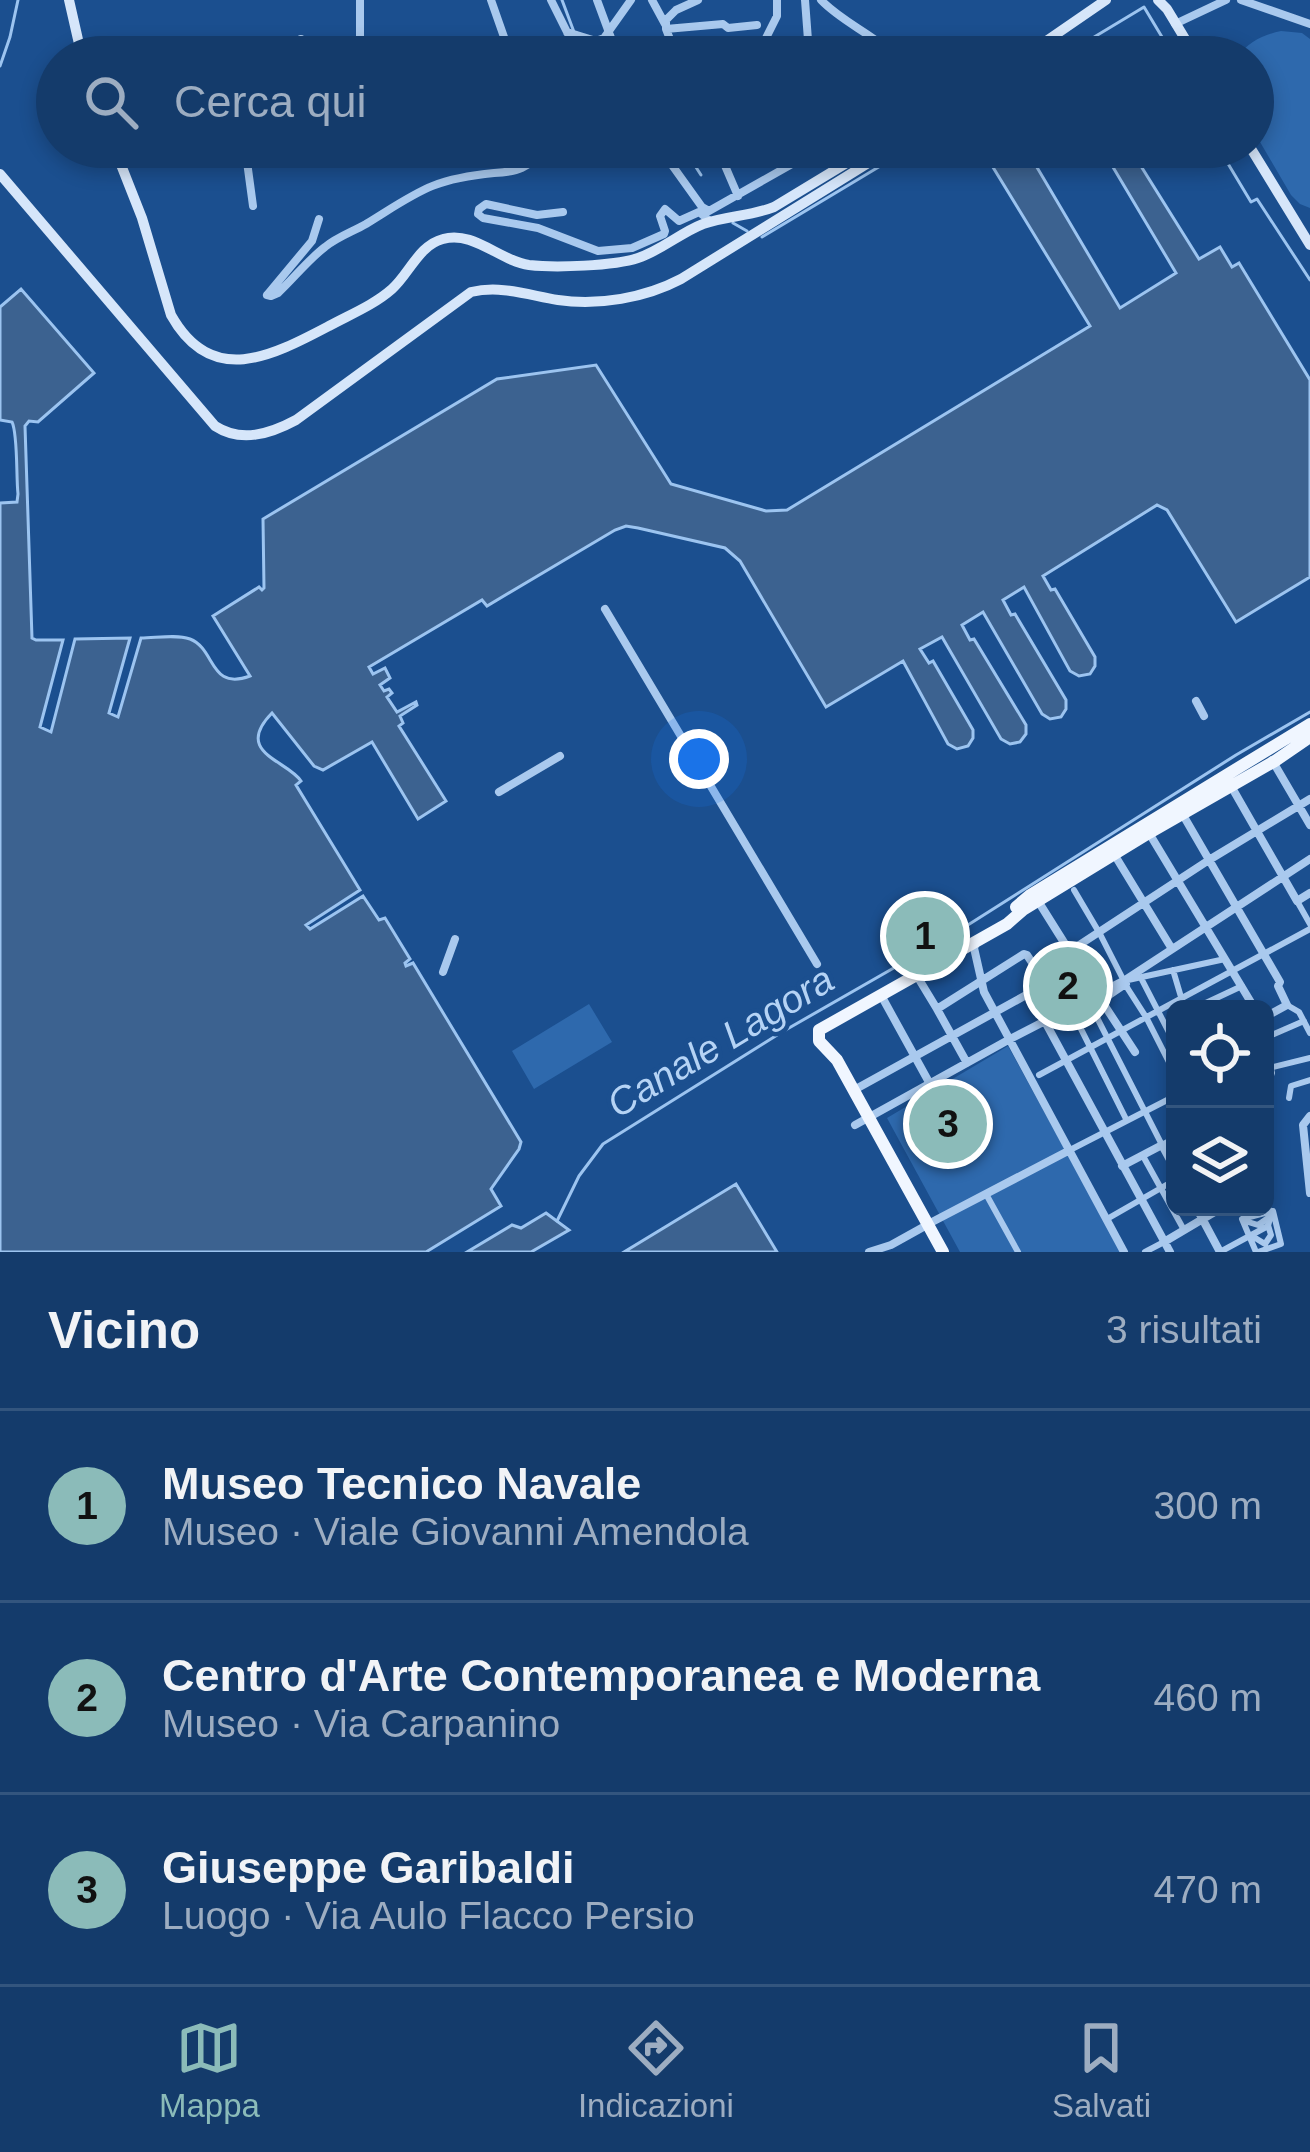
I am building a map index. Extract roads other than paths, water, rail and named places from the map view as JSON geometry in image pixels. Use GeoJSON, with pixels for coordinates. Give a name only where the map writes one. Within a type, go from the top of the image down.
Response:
{"type":"FeatureCollection","features":[{"type":"Feature","properties":{"kind":"main road"},"geometry":{"type":"LineString","coordinates":[[69,0],[77,36]]}},
{"type":"Feature","properties":{"kind":"main road"},"geometry":{"type":"LineString","coordinates":[[1052,36],[1106,0]]}},
{"type":"Feature","properties":{"kind":"main road"},"geometry":{"type":"LineString","coordinates":[[1158,0],[1183,36]]}},
{"type":"Feature","properties":{"kind":"main road"},"geometry":{"type":"LineString","coordinates":[[122,168],[178,327],[194,343],[225,358],[248,361],[287,348],[381,298],[424,250],[443,239],[467,240],[529,265],[618,263],[711,222],[759,213],[838,168]]}},
{"type":"Feature","properties":{"kind":"main road"},"geometry":{"type":"LineString","coordinates":[[0,174],[215,427],[228,434],[251,436],[296,420],[471,292],[494,289],[571,301],[650,293],[681,279],[860,168]]}},
{"type":"Feature","properties":{"kind":"main road"},"geometry":{"type":"LineString","coordinates":[[1263,168],[1310,245]]}},
{"type":"Feature","properties":{"kind":"main road"},"geometry":{"type":"LineString","coordinates":[[1000,926],[1030,895],[1310,724]]}},
{"type":"Feature","properties":{"kind":"main road"},"geometry":{"type":"LineString","coordinates":[[946,1252],[920,1200],[912,1196],[862,1122],[854,1090],[829,1036],[848,1016],[1310,737]]}},
{"type":"Feature","properties":{"kind":"street"},"geometry":{"type":"LineString","coordinates":[[360,0],[361,36]]}},
{"type":"Feature","properties":{"kind":"street"},"geometry":{"type":"LineString","coordinates":[[491,0],[504,36]]}},
{"type":"Feature","properties":{"kind":"street"},"geometry":{"type":"LineString","coordinates":[[550,0],[573,36]]}},
{"type":"Feature","properties":{"kind":"street"},"geometry":{"type":"LineString","coordinates":[[597,0],[611,36]]}},
{"type":"Feature","properties":{"kind":"street"},"geometry":{"type":"LineString","coordinates":[[603,36],[632,0]]}},
{"type":"Feature","properties":{"kind":"street"},"geometry":{"type":"LineString","coordinates":[[652,0],[669,36]]}},
{"type":"Feature","properties":{"kind":"street"},"geometry":{"type":"LineString","coordinates":[[665,27],[676,10],[698,0]]}},
{"type":"Feature","properties":{"kind":"street"},"geometry":{"type":"LineString","coordinates":[[767,36],[777,16],[777,0]]}},
{"type":"Feature","properties":{"kind":"street"},"geometry":{"type":"LineString","coordinates":[[805,0],[808,36]]}},
{"type":"Feature","properties":{"kind":"street"},"geometry":{"type":"LineString","coordinates":[[821,0],[870,36]]}},
{"type":"Feature","properties":{"kind":"street"},"geometry":{"type":"LineString","coordinates":[[1175,24],[1226,0]]}},
{"type":"Feature","properties":{"kind":"street"},"geometry":{"type":"LineString","coordinates":[[1241,0],[1310,25]]}},
{"type":"Feature","properties":{"kind":"street"},"geometry":{"type":"LineString","coordinates":[[665,27],[757,25]]}},
{"type":"Feature","properties":{"kind":"street"},"geometry":{"type":"LineString","coordinates":[[572,33],[581,36]]}},
{"type":"Feature","properties":{"kind":"street"},"geometry":{"type":"LineString","coordinates":[[249,168],[253,206]]}},
{"type":"Feature","properties":{"kind":"street"},"geometry":{"type":"LineString","coordinates":[[319,219],[312,241],[268,290],[268,296],[278,293],[328,244],[414,192],[460,176],[520,168]]}},
{"type":"Feature","properties":{"kind":"street"},"geometry":{"type":"LineString","coordinates":[[674,168],[706,211],[786,168]]}},
{"type":"Feature","properties":{"kind":"street"},"geometry":{"type":"LineString","coordinates":[[726,168],[738,196]]}},
{"type":"Feature","properties":{"kind":"street"},"geometry":{"type":"LineString","coordinates":[[563,212],[537,215],[486,204],[478,214],[608,252],[664,234],[661,216],[665,209],[680,220],[699,212],[711,222]]}},
{"type":"Feature","properties":{"kind":"street"},"geometry":{"type":"LineString","coordinates":[[605,609],[817,964]]}},
{"type":"Feature","properties":{"kind":"street"},"geometry":{"type":"LineString","coordinates":[[1196,701],[1204,716]]}},
{"type":"Feature","properties":{"kind":"street"},"geometry":{"type":"LineString","coordinates":[[1261,755],[1275,761],[1310,825]]}},
{"type":"Feature","properties":{"kind":"street"},"geometry":{"type":"LineString","coordinates":[[499,792],[560,756]]}},
{"type":"Feature","properties":{"kind":"street"},"geometry":{"type":"LineString","coordinates":[[1182,1000],[1310,927],[1231,786]]}},
{"type":"Feature","properties":{"kind":"street"},"geometry":{"type":"LineString","coordinates":[[1039,972],[1310,799]]}},
{"type":"Feature","properties":{"kind":"street"},"geometry":{"type":"LineString","coordinates":[[1183,814],[1264,952],[1287,1005],[1299,1012],[1310,1033]]}},
{"type":"Feature","properties":{"kind":"street"},"geometry":{"type":"LineString","coordinates":[[1149,833],[1250,1000]]}},
{"type":"Feature","properties":{"kind":"street"},"geometry":{"type":"LineString","coordinates":[[1114,854],[1172,949]]}},
{"type":"Feature","properties":{"kind":"street"},"geometry":{"type":"LineString","coordinates":[[862,1122],[1010,1039],[1131,980],[1310,859]]}},
{"type":"Feature","properties":{"kind":"street"},"geometry":{"type":"LineString","coordinates":[[1074,890],[1166,1028]]}},
{"type":"Feature","properties":{"kind":"street"},"geometry":{"type":"LineString","coordinates":[[1297,901],[1310,893]]}},
{"type":"Feature","properties":{"kind":"street"},"geometry":{"type":"LineString","coordinates":[[1038,901],[1070,952]]}},
{"type":"Feature","properties":{"kind":"street"},"geometry":{"type":"LineString","coordinates":[[443,972],[455,939]]}},
{"type":"Feature","properties":{"kind":"street"},"geometry":{"type":"LineString","coordinates":[[977,939],[974,948],[984,992],[1035,1077],[1124,1252]]}},
{"type":"Feature","properties":{"kind":"street"},"geometry":{"type":"LineString","coordinates":[[962,948],[981,975]]}},
{"type":"Feature","properties":{"kind":"street"},"geometry":{"type":"LineString","coordinates":[[937,1009],[981,975],[1024,954],[1046,985]]}},
{"type":"Feature","properties":{"kind":"street"},"geometry":{"type":"LineString","coordinates":[[1131,980],[1226,959]]}},
{"type":"Feature","properties":{"kind":"street"},"geometry":{"type":"LineString","coordinates":[[1173,970],[1180,1000]]}},
{"type":"Feature","properties":{"kind":"street"},"geometry":{"type":"LineString","coordinates":[[916,976],[968,1063]]}},
{"type":"Feature","properties":{"kind":"street"},"geometry":{"type":"LineString","coordinates":[[1131,980],[1166,1056]]}},
{"type":"Feature","properties":{"kind":"street"},"geometry":{"type":"LineString","coordinates":[[854,1090],[1051,984],[1066,1010],[1073,1013],[1126,1119]]}},
{"type":"Feature","properties":{"kind":"street"},"geometry":{"type":"LineString","coordinates":[[1212,1000],[1242,986]]}},
{"type":"Feature","properties":{"kind":"street"},"geometry":{"type":"LineString","coordinates":[[1030,994],[1170,1252]]}},
{"type":"Feature","properties":{"kind":"street"},"geometry":{"type":"LineString","coordinates":[[882,997],[930,1084]]}},
{"type":"Feature","properties":{"kind":"street"},"geometry":{"type":"LineString","coordinates":[[1096,998],[1135,1052]]}},
{"type":"Feature","properties":{"kind":"street"},"geometry":{"type":"LineString","coordinates":[[1096,998],[1107,1038],[1166,1152]]}},
{"type":"Feature","properties":{"kind":"street"},"geometry":{"type":"LineString","coordinates":[[1274,1012],[1287,1005]]}},
{"type":"Feature","properties":{"kind":"street"},"geometry":{"type":"LineString","coordinates":[[1035,1077],[1166,1007]]}},
{"type":"Feature","properties":{"kind":"street"},"geometry":{"type":"LineString","coordinates":[[1274,1036],[1304,1021]]}},
{"type":"Feature","properties":{"kind":"street"},"geometry":{"type":"LineString","coordinates":[[1274,1066],[1310,1058]]}},
{"type":"Feature","properties":{"kind":"street"},"geometry":{"type":"LineString","coordinates":[[1274,1075],[1283,1064]]}},
{"type":"Feature","properties":{"kind":"street"},"geometry":{"type":"LineString","coordinates":[[1289,1098],[1291,1085],[1310,1080]]}},
{"type":"Feature","properties":{"kind":"street"},"geometry":{"type":"LineString","coordinates":[[869,1252],[891,1245],[1166,1100]]}},
{"type":"Feature","properties":{"kind":"street"},"geometry":{"type":"LineString","coordinates":[[1310,1116],[1303,1125],[1310,1192]]}},
{"type":"Feature","properties":{"kind":"street"},"geometry":{"type":"LineString","coordinates":[[1123,1166],[1166,1143]]}},
{"type":"Feature","properties":{"kind":"street"},"geometry":{"type":"LineString","coordinates":[[1143,1156],[1184,1230]]}},
{"type":"Feature","properties":{"kind":"street"},"geometry":{"type":"LineString","coordinates":[[1107,1219],[1166,1185]]}},
{"type":"Feature","properties":{"kind":"street"},"geometry":{"type":"LineString","coordinates":[[986,1194],[1018,1252]]}},
{"type":"Feature","properties":{"kind":"street"},"geometry":{"type":"LineString","coordinates":[[1263,1250],[1281,1244],[1274,1215]]}},
{"type":"Feature","properties":{"kind":"street"},"geometry":{"type":"LineString","coordinates":[[1201,1216],[1220,1252],[1268,1225]]}},
{"type":"Feature","properties":{"kind":"street"},"geometry":{"type":"LineString","coordinates":[[1145,1252],[1208,1216]]}},
{"type":"Feature","properties":{"kind":"street"},"geometry":{"type":"LineString","coordinates":[[1243,1216],[1245,1220]]}},
{"type":"Feature","properties":{"kind":"street"},"geometry":{"type":"LineString","coordinates":[[1259,1216],[1242,1219],[1263,1250]]}},
{"type":"Feature","properties":{"kind":"street"},"geometry":{"type":"LineString","coordinates":[[1254,1234],[1268,1216]]}},
{"type":"Feature","properties":{"kind":"street"},"geometry":{"type":"LineString","coordinates":[[1263,1250],[1271,1235],[1269,1216]]}},
{"type":"Feature","properties":{"kind":"waterway"},"geometry":{"type":"LineString","coordinates":[[0,66],[18,0]]}},
{"type":"Feature","properties":{"kind":"waterway"},"geometry":{"type":"LineString","coordinates":[[562,0],[574,32]]}},
{"type":"Feature","properties":{"kind":"waterway"},"geometry":{"type":"LineString","coordinates":[[1096,36],[1144,7],[1161,36]]}},
{"type":"Feature","properties":{"kind":"waterway"},"geometry":{"type":"LineString","coordinates":[[696,168],[701,175]]}},
{"type":"Feature","properties":{"kind":"waterway"},"geometry":{"type":"LineString","coordinates":[[762,237],[877,168]]}},
{"type":"Feature","properties":{"kind":"waterway"},"geometry":{"type":"LineString","coordinates":[[1231,168],[1251,202],[1257,199],[1310,280]]}},
{"type":"Feature","properties":{"kind":"waterway"},"geometry":{"type":"LineString","coordinates":[[733,223],[747,231]]}},
{"type":"Feature","properties":{"kind":"waterway","name":"Canale Lagora"},"geometry":{"type":"LineString","coordinates":[[557,1221],[579,1176],[603,1144],[1310,712]]}},
{"type":"Feature","properties":{"kind":"place","name":"Museo Tecnico Navale"},"geometry":{"type":"Point","coordinates":[925,936]}},
{"type":"Feature","properties":{"kind":"place","name":"Centro d'Arte Contemporanea e Moderna"},"geometry":{"type":"Point","coordinates":[1068,986]}},
{"type":"Feature","properties":{"kind":"place","name":"Giuseppe Garibaldi"},"geometry":{"type":"Point","coordinates":[948,1124]}}]}
